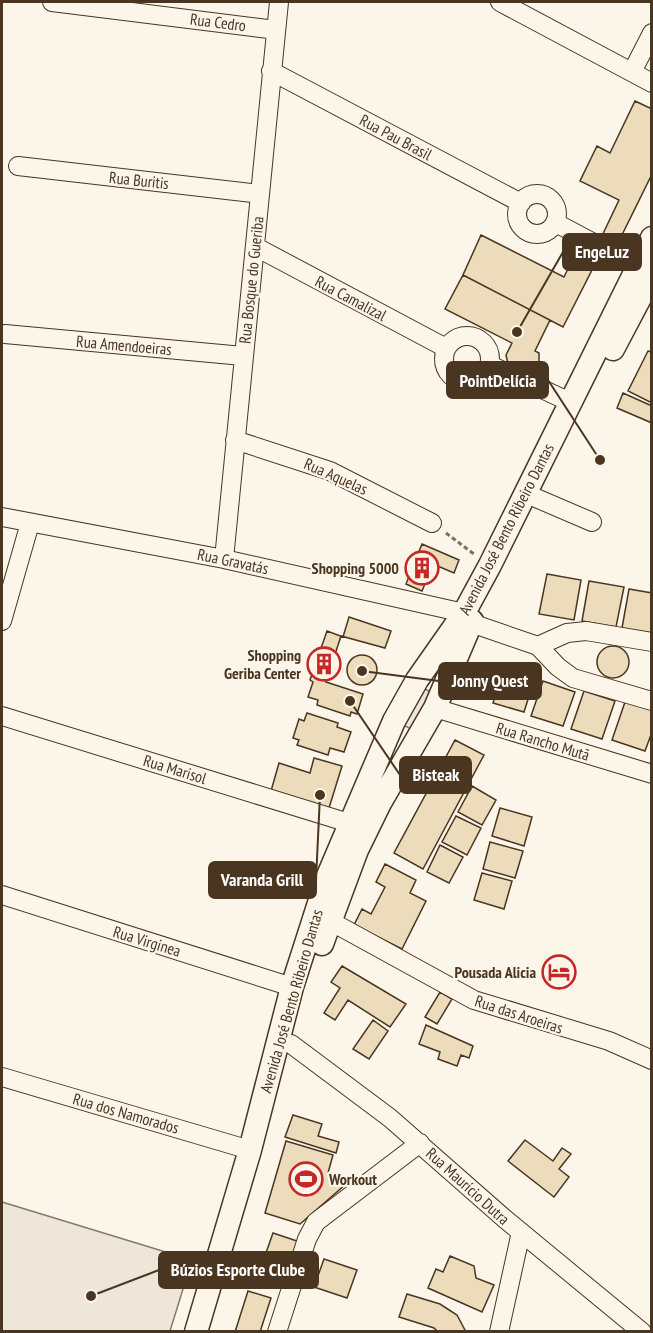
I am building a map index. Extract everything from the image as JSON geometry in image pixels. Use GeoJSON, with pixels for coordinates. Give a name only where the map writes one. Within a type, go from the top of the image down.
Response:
{"type":"FeatureCollection","features":[{"type":"Feature","properties":{"kind":"main road","name":"Avenida José Bento Ribeiro Dantas"},"geometry":{"type":"LineString","coordinates":[[196,1332],[250,1150],[292,987],[327,878],[349,823],[394,721],[417,680],[467,618],[536,498],[644,271],[651,238]]}},
{"type":"Feature","properties":{"kind":"main road","name":"Avenida José Bento Ribeiro Dantas"},"geometry":{"type":"LineString","coordinates":[[212,1332],[256,1179],[291,1044],[330,921],[357,850],[380,803],[420,737],[438,701],[467,618],[490,565],[570,402],[644,271]]}},
{"type":"Feature","properties":{"kind":"main road"},"geometry":{"type":"LineString","coordinates":[[417,680],[432,680],[438,701]]}},
{"type":"Feature","properties":{"kind":"main road"},"geometry":{"type":"LineString","coordinates":[[394,721],[399,731],[405,735],[420,737]]}},
{"type":"Feature","properties":{"kind":"street","name":"Rua Cedro"},"geometry":{"type":"LineString","coordinates":[[52,2],[276,30]]}},
{"type":"Feature","properties":{"kind":"street","name":"Rua Bosque do Gueriba"},"geometry":{"type":"LineString","coordinates":[[224,559],[279,2]]}},
{"type":"Feature","properties":{"kind":"street"},"geometry":{"type":"LineString","coordinates":[[500,2],[651,83]]}},
{"type":"Feature","properties":{"kind":"street"},"geometry":{"type":"LineString","coordinates":[[632,72],[651,33]]}},
{"type":"Feature","properties":{"kind":"street","name":"Rua Pau Brasil"},"geometry":{"type":"LineString","coordinates":[[271,71],[520,203]]}},
{"type":"Feature","properties":{"kind":"street","name":"Rua Buritis"},"geometry":{"type":"LineString","coordinates":[[18,166],[260,194]]}},
{"type":"Feature","properties":{"kind":"street"},"geometry":{"type":"LineString","coordinates":[[536,194],[546,196],[554,202],[557,211],[556,223],[550,231],[541,234],[523,229],[517,212],[520,203],[536,194]]}},
{"type":"Feature","properties":{"kind":"street"},"geometry":{"type":"LineString","coordinates":[[556,223],[644,271]]}},
{"type":"Feature","properties":{"kind":"street","name":"Rua Camalizal"},"geometry":{"type":"LineString","coordinates":[[256,247],[446,348]]}},
{"type":"Feature","properties":{"kind":"street","name":"Rua Amendoeiras"},"geometry":{"type":"LineString","coordinates":[[5,334],[243,356]]}},
{"type":"Feature","properties":{"kind":"street"},"geometry":{"type":"LineString","coordinates":[[458,337],[475,337],[488,348],[490,365],[486,374],[468,383],[450,376],[445,368],[446,348],[458,337]]}},
{"type":"Feature","properties":{"kind":"street"},"geometry":{"type":"LineString","coordinates":[[490,365],[570,402]]}},
{"type":"Feature","properties":{"kind":"street","name":"Rua Aquelas"},"geometry":{"type":"LineString","coordinates":[[235,440],[330,471],[432,523]]}},
{"type":"Feature","properties":{"kind":"street"},"geometry":{"type":"LineString","coordinates":[[536,498],[592,522]]}},
{"type":"Feature","properties":{"kind":"street","name":"Rua Gravatás"},"geometry":{"type":"LineString","coordinates":[[2,517],[224,559],[467,618],[538,646]]}},
{"type":"Feature","properties":{"kind":"street"},"geometry":{"type":"LineString","coordinates":[[2,621],[30,523]]}},
{"type":"Feature","properties":{"kind":"street"},"geometry":{"type":"LineString","coordinates":[[651,642],[586,631],[567,633],[538,646],[558,667],[573,678],[651,701]]}},
{"type":"Feature","properties":{"kind":"street","name":"Rua Rancho Mutã"},"geometry":{"type":"LineString","coordinates":[[438,701],[651,774]]}},
{"type":"Feature","properties":{"kind":"street","name":"Rua Marisol"},"geometry":{"type":"LineString","coordinates":[[2,716],[349,823]]}},
{"type":"Feature","properties":{"kind":"street","name":"Rua Virginea"},"geometry":{"type":"LineString","coordinates":[[2,896],[292,987]]}},
{"type":"Feature","properties":{"kind":"street","name":"Rua das Aroeiras"},"geometry":{"type":"LineString","coordinates":[[330,921],[474,1000],[609,1041],[651,1060]]}},
{"type":"Feature","properties":{"kind":"street","name":"Rua Maurício Dutra"},"geometry":{"type":"LineString","coordinates":[[291,1044],[420,1143],[521,1232],[642,1332]]}},
{"type":"Feature","properties":{"kind":"street","name":"Rua dos Namorados"},"geometry":{"type":"LineString","coordinates":[[2,1077],[250,1150]]}},
{"type":"Feature","properties":{"kind":"street"},"geometry":{"type":"LineString","coordinates":[[277,1332],[306,1239],[316,1222],[420,1143]]}},
{"type":"Feature","properties":{"kind":"street"},"geometry":{"type":"LineString","coordinates":[[499,1332],[521,1232]]}},
{"type":"Feature","properties":{"kind":"path"},"geometry":{"type":"LineString","coordinates":[[432,523],[490,565]]}},
{"type":"Feature","properties":{"kind":"shaded area"},"geometry":{"type":"Polygon","coordinates":[[[423,688],[431,692],[411,729],[405,726],[402,716],[423,688]]]}},
{"type":"Feature","properties":{"kind":"shaded area"},"geometry":{"type":"Polygon","coordinates":[[[2,1202],[192,1260],[170,1331],[2,1331],[2,1202]]]}},
{"type":"Feature","properties":{"kind":"building"},"geometry":{"type":"Polygon","coordinates":[[[635,101],[652,109],[652,174],[616,247],[600,240],[619,200],[580,181],[597,146],[610,153],[635,101]]]}},
{"type":"Feature","properties":{"kind":"building"},"geometry":{"type":"Polygon","coordinates":[[[481,235],[564,277],[574,256],[594,266],[563,327],[463,275],[481,235]]]}},
{"type":"Feature","properties":{"kind":"building"},"geometry":{"type":"Polygon","coordinates":[[[463,275],[550,320],[535,351],[539,353],[539,370],[524,372],[508,364],[506,355],[512,343],[445,309],[463,275]]]}},
{"type":"Feature","properties":{"kind":"building"},"geometry":{"type":"Polygon","coordinates":[[[648,351],[652,352],[652,403],[628,391],[648,351]]]}},
{"type":"Feature","properties":{"kind":"building"},"geometry":{"type":"Polygon","coordinates":[[[623,393],[652,406],[652,423],[617,408],[623,393]]]}},
{"type":"Feature","properties":{"kind":"building","name":"Shopping 5000"},"geometry":{"type":"Polygon","coordinates":[[[422,544],[459,560],[454,573],[433,564],[422,591],[406,584],[422,544]]]}},
{"type":"Feature","properties":{"kind":"building"},"geometry":{"type":"Polygon","coordinates":[[[547,574],[581,580],[574,620],[539,614],[547,574]]]}},
{"type":"Feature","properties":{"kind":"building"},"geometry":{"type":"Polygon","coordinates":[[[589,581],[624,587],[616,627],[582,621],[589,581]]]}},
{"type":"Feature","properties":{"kind":"building"},"geometry":{"type":"Polygon","coordinates":[[[629,589],[652,593],[652,634],[622,628],[629,589]]]}},
{"type":"Feature","properties":{"kind":"building"},"geometry":{"type":"Polygon","coordinates":[[[349,617],[391,631],[385,648],[343,637],[349,617]]]}},
{"type":"Feature","properties":{"kind":"building","name":"Shopping Geriba Center"},"geometry":{"type":"Polygon","coordinates":[[[327,631],[341,636],[326,682],[363,694],[357,714],[351,712],[350,716],[317,705],[318,700],[308,697],[313,682],[310,680],[327,631]]]}},
{"type":"Feature","properties":{"kind":"building"},"geometry":{"type":"Polygon","coordinates":[[[613,646],[624,651],[629,662],[624,673],[613,678],[602,673],[597,662],[602,651],[613,646]]]}},
{"type":"Feature","properties":{"kind":"building"},"geometry":{"type":"Polygon","coordinates":[[[362,655],[368,656],[376,664],[376,676],[368,684],[362,685],[356,684],[348,676],[347,670],[348,664],[356,656],[362,655]]]}},
{"type":"Feature","properties":{"kind":"building"},"geometry":{"type":"Polygon","coordinates":[[[505,664],[536,674],[524,712],[493,703],[505,664]]]}},
{"type":"Feature","properties":{"kind":"building"},"geometry":{"type":"Polygon","coordinates":[[[543,681],[575,692],[563,726],[531,716],[543,681]]]}},
{"type":"Feature","properties":{"kind":"building"},"geometry":{"type":"Polygon","coordinates":[[[584,691],[615,701],[602,739],[571,729],[584,691]]]}},
{"type":"Feature","properties":{"kind":"building"},"geometry":{"type":"Polygon","coordinates":[[[625,702],[652,710],[652,732],[645,751],[612,740],[625,702]]]}},
{"type":"Feature","properties":{"kind":"building"},"geometry":{"type":"Polygon","coordinates":[[[307,713],[338,723],[337,727],[351,732],[344,752],[330,748],[328,755],[297,745],[299,740],[293,738],[299,719],[304,721],[307,713]]]}},
{"type":"Feature","properties":{"kind":"building"},"geometry":{"type":"Polygon","coordinates":[[[455,740],[484,755],[423,869],[394,853],[455,740]]]}},
{"type":"Feature","properties":{"kind":"building"},"geometry":{"type":"Polygon","coordinates":[[[314,758],[342,766],[329,808],[271,791],[279,763],[310,773],[314,758]]]}},
{"type":"Feature","properties":{"kind":"building"},"geometry":{"type":"Polygon","coordinates":[[[472,786],[496,800],[482,825],[458,812],[472,786]]]}},
{"type":"Feature","properties":{"kind":"building"},"geometry":{"type":"Polygon","coordinates":[[[500,808],[532,817],[524,846],[492,836],[500,808]]]}},
{"type":"Feature","properties":{"kind":"building"},"geometry":{"type":"Polygon","coordinates":[[[456,816],[481,828],[467,855],[442,842],[456,816]]]}},
{"type":"Feature","properties":{"kind":"building"},"geometry":{"type":"Polygon","coordinates":[[[490,842],[523,851],[515,878],[483,869],[490,842]]]}},
{"type":"Feature","properties":{"kind":"building"},"geometry":{"type":"Polygon","coordinates":[[[440,845],[463,857],[449,883],[427,872],[440,845]]]}},
{"type":"Feature","properties":{"kind":"building"},"geometry":{"type":"Polygon","coordinates":[[[385,864],[416,880],[410,893],[426,901],[402,949],[354,925],[362,909],[371,914],[385,887],[376,882],[385,864]]]}},
{"type":"Feature","properties":{"kind":"building"},"geometry":{"type":"Polygon","coordinates":[[[482,873],[512,881],[504,909],[474,900],[482,873]]]}},
{"type":"Feature","properties":{"kind":"building"},"geometry":{"type":"Polygon","coordinates":[[[342,966],[406,1004],[390,1027],[348,1000],[335,1020],[324,1013],[340,988],[331,982],[342,966]]]}},
{"type":"Feature","properties":{"kind":"building"},"geometry":{"type":"Polygon","coordinates":[[[440,992],[452,999],[437,1024],[425,1017],[440,992]]]}},
{"type":"Feature","properties":{"kind":"building"},"geometry":{"type":"Polygon","coordinates":[[[373,1020],[388,1031],[369,1059],[353,1049],[373,1020]]]}},
{"type":"Feature","properties":{"kind":"building"},"geometry":{"type":"Polygon","coordinates":[[[426,1025],[473,1046],[469,1058],[461,1055],[457,1066],[438,1059],[440,1052],[419,1044],[426,1025]]]}},
{"type":"Feature","properties":{"kind":"building"},"geometry":{"type":"Polygon","coordinates":[[[293,1115],[322,1124],[318,1136],[339,1142],[336,1153],[285,1137],[293,1115]]]}},
{"type":"Feature","properties":{"kind":"building"},"geometry":{"type":"Polygon","coordinates":[[[525,1140],[553,1161],[562,1148],[571,1154],[559,1169],[569,1177],[554,1197],[508,1161],[525,1140]]]}},
{"type":"Feature","properties":{"kind":"building","name":"Workout"},"geometry":{"type":"Polygon","coordinates":[[[286,1141],[333,1155],[328,1173],[346,1184],[300,1224],[265,1213],[286,1141]]]}},
{"type":"Feature","properties":{"kind":"building"},"geometry":{"type":"Polygon","coordinates":[[[273,1233],[300,1242],[289,1274],[262,1264],[273,1233]]]}},
{"type":"Feature","properties":{"kind":"building"},"geometry":{"type":"Polygon","coordinates":[[[450,1256],[474,1266],[476,1278],[494,1285],[482,1312],[428,1288],[436,1269],[443,1272],[450,1256]]]}},
{"type":"Feature","properties":{"kind":"building"},"geometry":{"type":"Polygon","coordinates":[[[324,1259],[357,1270],[347,1298],[314,1287],[324,1259]]]}},
{"type":"Feature","properties":{"kind":"building"},"geometry":{"type":"Polygon","coordinates":[[[248,1291],[271,1298],[260,1332],[235,1332],[248,1291]]]}},
{"type":"Feature","properties":{"kind":"building"},"geometry":{"type":"Polygon","coordinates":[[[407,1294],[440,1304],[457,1315],[466,1332],[438,1332],[434,1328],[399,1317],[407,1294]]]}},
{"type":"Feature","properties":{"kind":"place","name":"EngeLuz"},"geometry":{"type":"Point","coordinates":[517,332]}},
{"type":"Feature","properties":{"kind":"place","name":"PointDelícia"},"geometry":{"type":"Point","coordinates":[600,460]}},
{"type":"Feature","properties":{"kind":"place","name":"Shopping 5000"},"geometry":{"type":"Point","coordinates":[422,568]}},
{"type":"Feature","properties":{"kind":"place","name":"Shopping Geriba Center"},"geometry":{"type":"Point","coordinates":[324,664]}},
{"type":"Feature","properties":{"kind":"place","name":"Jonny Quest"},"geometry":{"type":"Point","coordinates":[362,671]}},
{"type":"Feature","properties":{"kind":"place","name":"Bisteak"},"geometry":{"type":"Point","coordinates":[350,701]}},
{"type":"Feature","properties":{"kind":"place","name":"Varanda Grill"},"geometry":{"type":"Point","coordinates":[320,795]}},
{"type":"Feature","properties":{"kind":"place","name":"Pousada Alicia"},"geometry":{"type":"Point","coordinates":[559,972]}},
{"type":"Feature","properties":{"kind":"place","name":"Workout"},"geometry":{"type":"Point","coordinates":[306,1179]}},
{"type":"Feature","properties":{"kind":"place","name":"Búzios Esporte Clube"},"geometry":{"type":"Point","coordinates":[91,1296]}}]}
